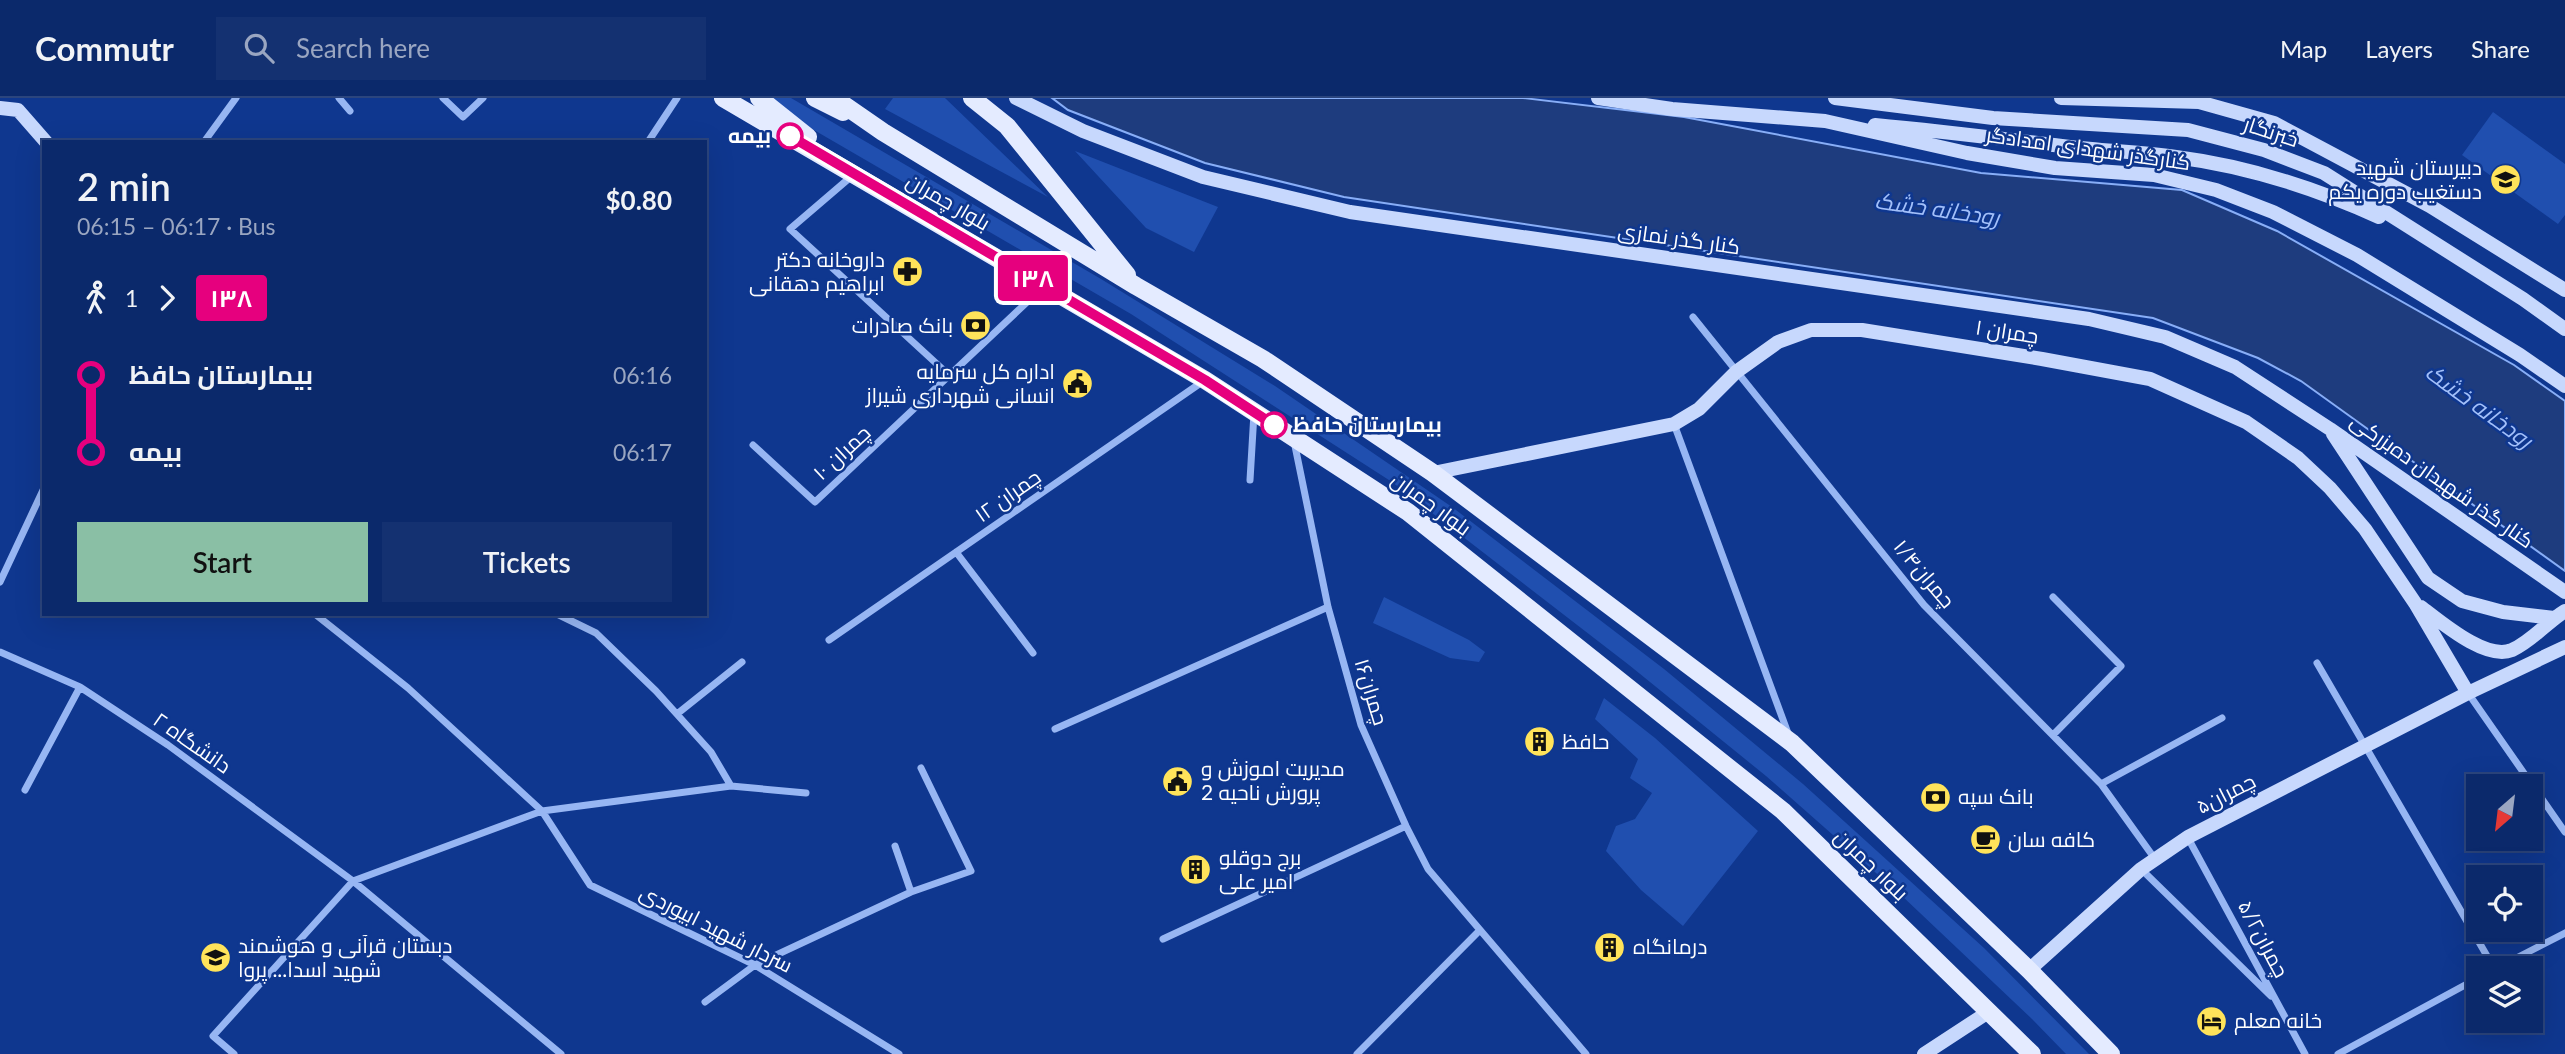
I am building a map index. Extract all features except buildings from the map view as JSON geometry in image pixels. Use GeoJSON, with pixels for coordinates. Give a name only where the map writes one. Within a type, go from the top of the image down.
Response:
{"type":"FeatureCollection","features":[{"type":"Feature","properties":{"kind":"main road","name":"بلوار چمران"},"geometry":{"type":"LineString","coordinates":[[723,98],[1205,380],[1408,512],[1783,811],[2032,1054]]}},
{"type":"Feature","properties":{"kind":"main road"},"geometry":{"type":"LineString","coordinates":[[759,98],[855,174]]}},
{"type":"Feature","properties":{"kind":"main road"},"geometry":{"type":"LineString","coordinates":[[815,98],[883,132]]}},
{"type":"Feature","properties":{"kind":"main road","name":"بلوار چمران"},"geometry":{"type":"LineString","coordinates":[[834,98],[883,132],[1136,286],[1263,359],[1433,473],[1792,743],[2029,970],[2110,1054]]}},
{"type":"Feature","properties":{"kind":"main road"},"geometry":{"type":"LineString","coordinates":[[972,98],[1007,126],[1136,286]]}},
{"type":"Feature","properties":{"kind":"main road","name":"کنار گذر نمازی"},"geometry":{"type":"LineString","coordinates":[[1016,98],[1083,131],[1203,177],[1350,212],[2089,319],[2165,337],[2235,367],[2330,429]]}},
{"type":"Feature","properties":{"kind":"main road","name":"کنارگذر شهدای امدادگر"},"geometry":{"type":"LineString","coordinates":[[1598,98],[1672,109],[1825,121],[1968,153],[2055,167],[2154,175],[2216,190],[2273,212],[2357,255],[2520,355],[2565,386]]}},
{"type":"Feature","properties":{"kind":"main road","name":"خبرنگار"},"geometry":{"type":"LineString","coordinates":[[1835,98],[1993,118],[2188,131],[2264,150],[2324,173],[2565,329]]}},
{"type":"Feature","properties":{"kind":"main road"},"geometry":{"type":"LineString","coordinates":[[1871,102],[1923,98]]}},
{"type":"Feature","properties":{"kind":"main road"},"geometry":{"type":"LineString","coordinates":[[2061,98],[2199,102],[2274,123],[2430,206],[2565,290]]}},
{"type":"Feature","properties":{"kind":"main road"},"geometry":{"type":"LineString","coordinates":[[0,108],[18,110],[44,140]]}},
{"type":"Feature","properties":{"kind":"main road"},"geometry":{"type":"LineString","coordinates":[[1825,121],[1962,132],[2072,147],[2176,157],[2214,164],[2329,195],[2424,236]]}},
{"type":"Feature","properties":{"kind":"main road","name":"چمران ۱"},"geometry":{"type":"LineString","coordinates":[[1433,473],[1674,424],[1699,410],[1736,372],[1778,342],[1811,330],[1862,330],[2150,379],[2246,422],[2298,458],[2330,488],[2365,529],[2414,603],[2468,693]]}},
{"type":"Feature","properties":{"kind":"main road"},"geometry":{"type":"LineString","coordinates":[[2330,429],[2428,578],[2462,600],[2503,612],[2559,614]]}},
{"type":"Feature","properties":{"kind":"main road","name":"کنار گذر شهیدان ده‌بزرکی"},"geometry":{"type":"LineString","coordinates":[[2330,429],[2565,592]]}},
{"type":"Feature","properties":{"kind":"main road"},"geometry":{"type":"LineString","coordinates":[[2414,603],[2476,645],[2492,651],[2510,651],[2559,614]]}},
{"type":"Feature","properties":{"kind":"main road","name":"چمران۵"},"geometry":{"type":"LineString","coordinates":[[2029,970],[2141,869],[2188,837],[2468,693],[2565,647]]}},
{"type":"Feature","properties":{"kind":"main road"},"geometry":{"type":"LineString","coordinates":[[1924,1054],[1990,1011]]}},
{"type":"Feature","properties":{"kind":"street"},"geometry":{"type":"LineString","coordinates":[[208,140],[236,98]]}},
{"type":"Feature","properties":{"kind":"street"},"geometry":{"type":"LineString","coordinates":[[339,98],[350,111]]}},
{"type":"Feature","properties":{"kind":"street"},"geometry":{"type":"LineString","coordinates":[[443,98],[463,117],[483,98]]}},
{"type":"Feature","properties":{"kind":"street"},"geometry":{"type":"LineString","coordinates":[[649,140],[677,98]]}},
{"type":"Feature","properties":{"kind":"street"},"geometry":{"type":"LineString","coordinates":[[855,174],[790,229],[950,376]]}},
{"type":"Feature","properties":{"kind":"street","name":"۱۰ چمران"},"geometry":{"type":"LineString","coordinates":[[753,445],[815,502],[1045,285]]}},
{"type":"Feature","properties":{"kind":"street","name":"چمران۱/۴"},"geometry":{"type":"LineString","coordinates":[[1693,317],[1924,604],[2101,784],[2155,859]]}},
{"type":"Feature","properties":{"kind":"street","name":"۱۲ چمران"},"geometry":{"type":"LineString","coordinates":[[829,640],[1205,380]]}},
{"type":"Feature","properties":{"kind":"street"},"geometry":{"type":"LineString","coordinates":[[1250,480],[1254,412]]}},
{"type":"Feature","properties":{"kind":"street"},"geometry":{"type":"LineString","coordinates":[[1674,424],[1792,743]]}},
{"type":"Feature","properties":{"kind":"street","name":"چمران۱۶"},"geometry":{"type":"LineString","coordinates":[[1293,437],[1328,607],[1361,725],[1406,827],[1428,869],[1586,1054]]}},
{"type":"Feature","properties":{"kind":"street"},"geometry":{"type":"LineString","coordinates":[[0,582],[42,492]]}},
{"type":"Feature","properties":{"kind":"street"},"geometry":{"type":"LineString","coordinates":[[956,552],[1033,653]]}},
{"type":"Feature","properties":{"kind":"street"},"geometry":{"type":"LineString","coordinates":[[2053,597],[2121,666],[2053,735]]}},
{"type":"Feature","properties":{"kind":"street"},"geometry":{"type":"LineString","coordinates":[[1055,729],[1328,607]]}},
{"type":"Feature","properties":{"kind":"street","name":"سردار شهید ابیوردی"},"geometry":{"type":"LineString","coordinates":[[318,616],[408,688],[542,810],[590,885],[755,965],[899,1054]]}},
{"type":"Feature","properties":{"kind":"street"},"geometry":{"type":"LineString","coordinates":[[561,616],[596,633],[677,714],[711,752],[731,786]]}},
{"type":"Feature","properties":{"kind":"street","name":"۲ دانشگاه"},"geometry":{"type":"LineString","coordinates":[[0,652],[80,687],[168,746],[353,881],[561,1054]]}},
{"type":"Feature","properties":{"kind":"street"},"geometry":{"type":"LineString","coordinates":[[677,714],[742,662]]}},
{"type":"Feature","properties":{"kind":"street"},"geometry":{"type":"LineString","coordinates":[[2317,663],[2489,956]]}},
{"type":"Feature","properties":{"kind":"street"},"geometry":{"type":"LineString","coordinates":[[24,790],[80,687]]}},
{"type":"Feature","properties":{"kind":"street"},"geometry":{"type":"LineString","coordinates":[[2468,693],[2565,832]]}},
{"type":"Feature","properties":{"kind":"street"},"geometry":{"type":"LineString","coordinates":[[2101,784],[2222,718]]}},
{"type":"Feature","properties":{"kind":"street"},"geometry":{"type":"LineString","coordinates":[[705,1002],[755,965],[911,892],[971,871],[921,768]]}},
{"type":"Feature","properties":{"kind":"street"},"geometry":{"type":"LineString","coordinates":[[234,1054],[213,1036],[353,881],[542,810],[731,786],[806,793]]}},
{"type":"Feature","properties":{"kind":"street"},"geometry":{"type":"LineString","coordinates":[[1163,939],[1406,827]]}},
{"type":"Feature","properties":{"kind":"street","name":"چمران۵/۲"},"geometry":{"type":"LineString","coordinates":[[2188,837],[2276,1001]]}},
{"type":"Feature","properties":{"kind":"street"},"geometry":{"type":"LineString","coordinates":[[895,846],[911,892]]}},
{"type":"Feature","properties":{"kind":"street","name":"چمران۵/۲"},"geometry":{"type":"LineString","coordinates":[[2141,869],[2276,1001]]}},
{"type":"Feature","properties":{"kind":"street"},"geometry":{"type":"LineString","coordinates":[[1357,1054],[1480,930]]}},
{"type":"Feature","properties":{"kind":"street"},"geometry":{"type":"LineString","coordinates":[[2520,956],[2565,933]]}},
{"type":"Feature","properties":{"kind":"street"},"geometry":{"type":"LineString","coordinates":[[2338,1054],[2466,985]]}},
{"type":"Feature","properties":{"kind":"street"},"geometry":{"type":"LineString","coordinates":[[2276,1001],[2305,1054]]}},
{"type":"Feature","properties":{"kind":"shaded area"},"geometry":{"type":"Polygon","coordinates":[[[764,98],[791,98],[1101,279],[1275,386],[1452,507],[1664,669],[1803,784],[1984,948],[2089,1054],[2066,1054],[1901,895],[1766,776],[1629,665],[1392,482],[1131,314],[795,119],[764,98]]]}},
{"type":"Feature","properties":{"kind":"shaded area"},"geometry":{"type":"Polygon","coordinates":[[[893,98],[945,98],[1048,197],[885,109],[893,98]]]}},
{"type":"Feature","properties":{"kind":"shaded area"},"geometry":{"type":"Polygon","coordinates":[[[2493,112],[2565,164],[2565,215],[2558,224],[2462,155],[2493,112]]]}},
{"type":"Feature","properties":{"kind":"shaded area"},"geometry":{"type":"Polygon","coordinates":[[[1075,151],[1218,207],[1194,252],[1146,228],[1075,151]]]}},
{"type":"Feature","properties":{"kind":"shaded area"},"geometry":{"type":"Polygon","coordinates":[[[1384,597],[1469,640],[1485,652],[1479,662],[1450,658],[1373,623],[1384,597]]]}},
{"type":"Feature","properties":{"kind":"shaded area"},"geometry":{"type":"Polygon","coordinates":[[[1604,698],[1655,738],[1758,831],[1683,926],[1641,890],[1606,851],[1616,826],[1635,819],[1652,793],[1630,778],[1638,759],[1595,719],[1604,698]]]}},
{"type":"Feature","properties":{"kind":"water","name":"رودخانه خشک"},"geometry":{"type":"Polygon","coordinates":[[[1052,98],[1523,98],[1684,117],[1981,173],[2182,190],[2277,231],[2514,365],[2565,401],[2565,571],[2301,381],[2258,358],[2153,318],[1344,197],[1205,163],[1068,110],[1052,98]]]}},
{"type":"Feature","properties":{"kind":"bus line","name":"۱۳۸"},"geometry":{"type":"LineString","coordinates":[[790,136],[1205,380],[1274,425]]}},
{"type":"Feature","properties":{"kind":"place","name":"بیمه"},"geometry":{"type":"Point","coordinates":[790,136]}},
{"type":"Feature","properties":{"kind":"place","name":"دبیرستان شهید دستغیب دوره یکم"},"geometry":{"type":"Point","coordinates":[2505,180]}},
{"type":"Feature","properties":{"kind":"place","name":"داروخانه دکتر ابراهیم دهقانی"},"geometry":{"type":"Point","coordinates":[908,272]}},
{"type":"Feature","properties":{"kind":"place","name":"بانک صادرات"},"geometry":{"type":"Point","coordinates":[976,326]}},
{"type":"Feature","properties":{"kind":"place","name":"اداره کل سرمایه انسانی شهرداری شیراز"},"geometry":{"type":"Point","coordinates":[1078,384]}},
{"type":"Feature","properties":{"kind":"place","name":"بیمارستان حافظ"},"geometry":{"type":"Point","coordinates":[1274,425]}},
{"type":"Feature","properties":{"kind":"place","name":"حافظ"},"geometry":{"type":"Point","coordinates":[1539,742]}},
{"type":"Feature","properties":{"kind":"place","name":"مدیریت اموزش و پرورش ناحیه 2"},"geometry":{"type":"Point","coordinates":[1178,781]}},
{"type":"Feature","properties":{"kind":"place","name":"بانک سپه"},"geometry":{"type":"Point","coordinates":[1935,797]}},
{"type":"Feature","properties":{"kind":"place","name":"کافه سان"},"geometry":{"type":"Point","coordinates":[1985,840]}},
{"type":"Feature","properties":{"kind":"place","name":"برج دوقلو امیر علی"},"geometry":{"type":"Point","coordinates":[1196,870]}},
{"type":"Feature","properties":{"kind":"place","name":"درمانگاه"},"geometry":{"type":"Point","coordinates":[1610,947]}},
{"type":"Feature","properties":{"kind":"place","name":"دبستان قرآنی و هوشمند شهید اسدا... پروا"},"geometry":{"type":"Point","coordinates":[215,958]}},
{"type":"Feature","properties":{"kind":"place","name":"خانه معلم"},"geometry":{"type":"Point","coordinates":[2211,1021]}}]}
